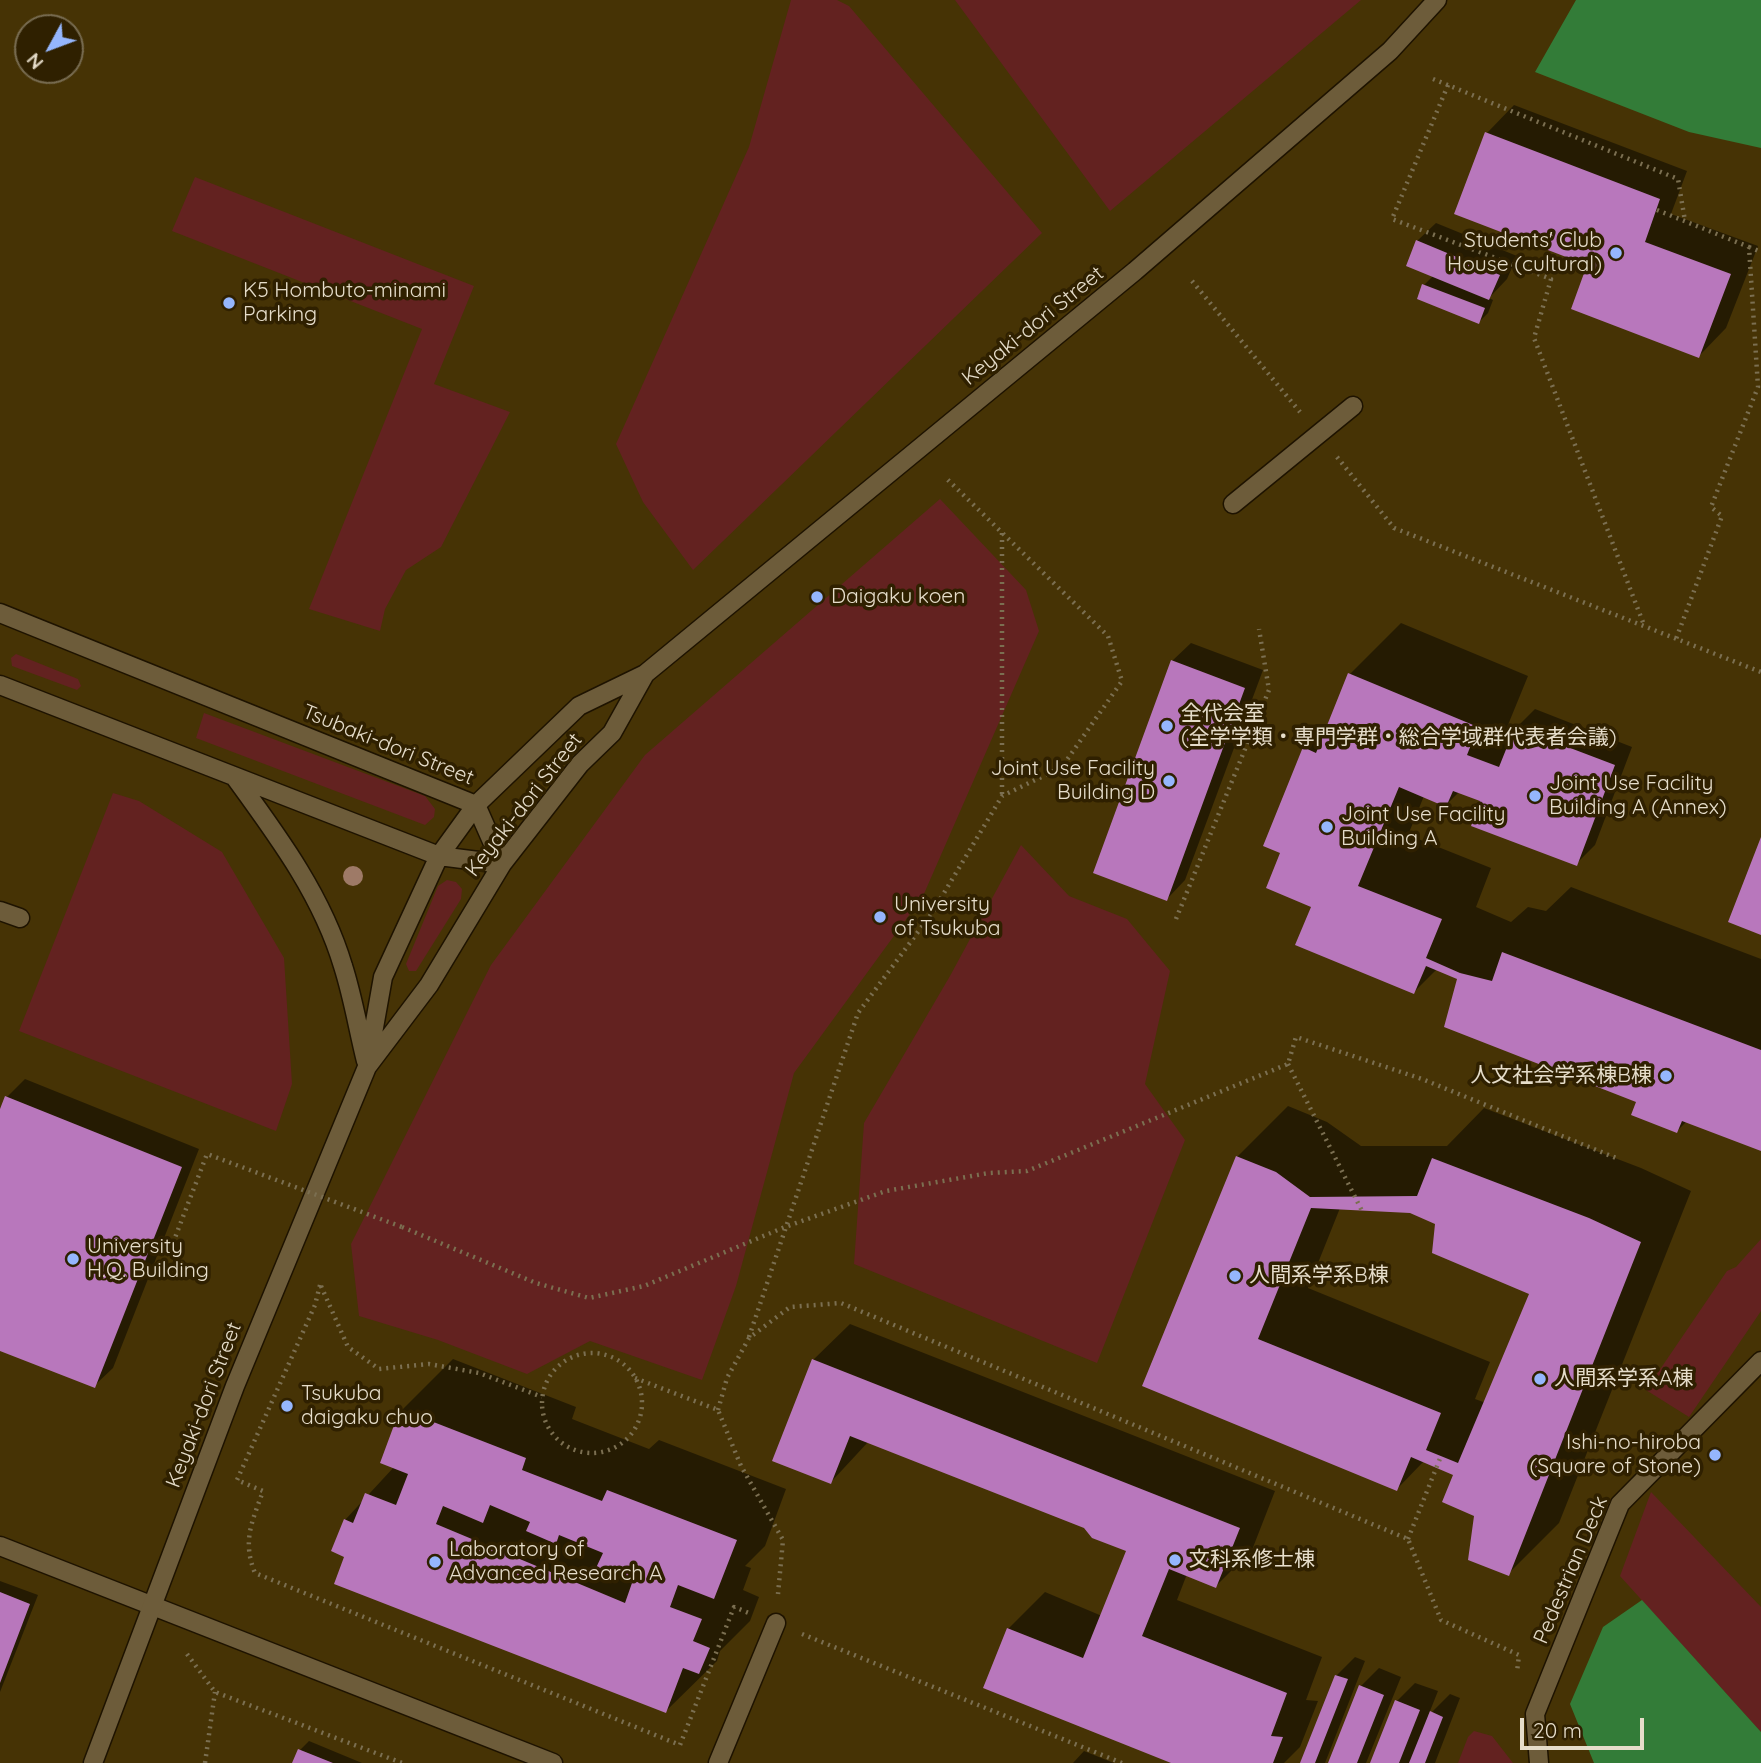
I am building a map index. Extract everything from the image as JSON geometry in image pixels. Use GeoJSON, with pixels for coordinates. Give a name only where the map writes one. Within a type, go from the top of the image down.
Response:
{"type":"FeatureCollection","features":[{"type":"Feature","properties":{"kind":"street","name":"Keyaki-dori Street"},"geometry":{"type":"LineString","coordinates":[[93,1763],[235,1386],[368,1067],[383,977],[439,856],[476,805],[511,767],[579,706],[645,674],[1135,271],[1390,51],[1437,0]]}},
{"type":"Feature","properties":{"kind":"street"},"geometry":{"type":"LineString","coordinates":[[1233,504],[1353,406]]}},
{"type":"Feature","properties":{"kind":"street","name":"Tsubaki-dori Street"},"geometry":{"type":"LineString","coordinates":[[0,613],[476,805],[502,864]]}},
{"type":"Feature","properties":{"kind":"street","name":"Keyaki-dori Street"},"geometry":{"type":"LineString","coordinates":[[368,1067],[429,985],[502,864],[580,764],[612,733],[645,674]]}},
{"type":"Feature","properties":{"kind":"street"},"geometry":{"type":"LineString","coordinates":[[0,685],[439,856],[502,864]]}},
{"type":"Feature","properties":{"kind":"street"},"geometry":{"type":"LineString","coordinates":[[234,776],[289,850],[320,908],[343,965],[368,1067]]}},
{"type":"Feature","properties":{"kind":"street"},"geometry":{"type":"LineString","coordinates":[[0,911],[20,918]]}},
{"type":"Feature","properties":{"kind":"street","name":"Pedestrian Deck"},"geometry":{"type":"LineString","coordinates":[[1539,1763],[1535,1714],[1619,1504],[1761,1362]]}},
{"type":"Feature","properties":{"kind":"street"},"geometry":{"type":"LineString","coordinates":[[0,1546],[553,1763]]}},
{"type":"Feature","properties":{"kind":"street"},"geometry":{"type":"LineString","coordinates":[[718,1763],[776,1623]]}},
{"type":"Feature","properties":{"kind":"path"},"geometry":{"type":"LineString","coordinates":[[1433,79],[1678,179],[1686,222]]}},
{"type":"Feature","properties":{"kind":"path"},"geometry":{"type":"LineString","coordinates":[[1448,85],[1392,219],[1551,279],[1534,338],[1644,626]]}},
{"type":"Feature","properties":{"kind":"path"},"geometry":{"type":"LineString","coordinates":[[1657,210],[1761,252]]}},
{"type":"Feature","properties":{"kind":"path"},"geometry":{"type":"LineString","coordinates":[[1676,639],[1722,516],[1711,507],[1758,387],[1749,247]]}},
{"type":"Feature","properties":{"kind":"path"},"geometry":{"type":"LineString","coordinates":[[1192,281],[1394,527],[1761,672]]}},
{"type":"Feature","properties":{"kind":"path"},"geometry":{"type":"LineString","coordinates":[[947,479],[1108,636],[1122,681],[1062,767],[1002,796]]}},
{"type":"Feature","properties":{"kind":"path"},"geometry":{"type":"LineString","coordinates":[[776,1623],[783,1540],[741,1466],[718,1410],[727,1378],[749,1338],[858,1013],[932,914],[1002,796],[1002,533]]}},
{"type":"Feature","properties":{"kind":"path"},"geometry":{"type":"LineString","coordinates":[[1176,919],[1269,690],[1259,629]]}},
{"type":"Feature","properties":{"kind":"path"},"geometry":{"type":"LineString","coordinates":[[1362,1210],[1288,1063],[1296,1037],[1422,1079],[1616,1158]]}},
{"type":"Feature","properties":{"kind":"path"},"geometry":{"type":"LineString","coordinates":[[168,1256],[207,1154],[402,1227],[536,1283],[589,1298],[644,1286],[785,1227],[886,1191],[989,1173],[1027,1171],[1288,1063]]}},
{"type":"Feature","properties":{"kind":"path"},"geometry":{"type":"LineString","coordinates":[[542,1397],[479,1373],[429,1364],[379,1369],[348,1347],[320,1285],[315,1305],[237,1480],[263,1491],[249,1531],[247,1554],[255,1573],[680,1745],[734,1607],[1122,1763]]}},
{"type":"Feature","properties":{"kind":"path"},"geometry":{"type":"LineString","coordinates":[[749,1338],[790,1307],[841,1303],[1408,1539]]}},
{"type":"Feature","properties":{"kind":"path"},"geometry":{"type":"LineString","coordinates":[[635,1378],[641,1394],[641,1411],[637,1425],[619,1445],[603,1451],[576,1451],[554,1435],[543,1414],[542,1397],[549,1377],[560,1363],[575,1355],[592,1353],[615,1358],[635,1378],[718,1410]]}},
{"type":"Feature","properties":{"kind":"path"},"geometry":{"type":"LineString","coordinates":[[1441,1456],[1408,1539],[1441,1620],[1518,1655],[1516,1682]]}},
{"type":"Feature","properties":{"kind":"path"},"geometry":{"type":"LineString","coordinates":[[185,1650],[215,1692],[402,1763]]}},
{"type":"Feature","properties":{"kind":"path"},"geometry":{"type":"LineString","coordinates":[[205,1763],[215,1692]]}},
{"type":"Feature","properties":{"kind":"shaded area","name":"University of Tsukuba"},"geometry":{"type":"Polygon","coordinates":[[[0,0],[1761,0],[1761,1763],[0,1763],[0,0]]]}},
{"type":"Feature","properties":{"kind":"shaded area"},"geometry":{"type":"Polygon","coordinates":[[[791,0],[837,0],[849,6],[1042,233],[693,570],[643,502],[616,444],[749,147],[791,0]]]}},
{"type":"Feature","properties":{"kind":"shaded area"},"geometry":{"type":"Polygon","coordinates":[[[955,0],[1361,0],[1110,211],[955,0]]]}},
{"type":"Feature","properties":{"kind":"shaded area"},"geometry":{"type":"Polygon","coordinates":[[[1576,0],[1761,0],[1761,148],[1689,132],[1535,72],[1576,0]]]}},
{"type":"Feature","properties":{"kind":"shaded area"},"geometry":{"type":"Polygon","coordinates":[[[195,177],[474,286],[434,384],[510,412],[441,547],[406,570],[385,609],[380,631],[309,609],[422,329],[172,231],[195,177]]]}},
{"type":"Feature","properties":{"kind":"shaded area"},"geometry":{"type":"Polygon","coordinates":[[[940,499],[1026,590],[1039,631],[923,896],[794,1073],[736,1286],[702,1380],[590,1341],[527,1374],[438,1340],[359,1316],[351,1244],[491,965],[645,755],[940,499]]]}},
{"type":"Feature","properties":{"kind":"shaded area"},"geometry":{"type":"Polygon","coordinates":[[[16,654],[78,679],[81,686],[77,690],[12,666],[11,658],[16,654]]]}},
{"type":"Feature","properties":{"kind":"shaded area"},"geometry":{"type":"Polygon","coordinates":[[[204,713],[425,796],[435,809],[434,817],[425,825],[196,738],[204,713]]]}},
{"type":"Feature","properties":{"kind":"shaded area"},"geometry":{"type":"Polygon","coordinates":[[[113,793],[139,801],[222,852],[284,958],[292,1084],[276,1131],[19,1031],[113,793]]]}},
{"type":"Feature","properties":{"kind":"shaded area"},"geometry":{"type":"Polygon","coordinates":[[[1021,845],[1069,896],[1127,919],[1170,971],[1145,1084],[1185,1140],[1097,1363],[854,1264],[864,1123],[950,976],[1021,845]]]}},
{"type":"Feature","properties":{"kind":"shaded area"},"geometry":{"type":"Polygon","coordinates":[[[447,880],[456,882],[462,889],[461,899],[416,971],[409,971],[406,964],[438,886],[447,880]]]}},
{"type":"Feature","properties":{"kind":"shaded area"},"geometry":{"type":"Polygon","coordinates":[[[1761,1239],[1761,1311],[1689,1417],[1646,1390],[1727,1271],[1736,1267],[1761,1239]]]}},
{"type":"Feature","properties":{"kind":"shaded area"},"geometry":{"type":"Polygon","coordinates":[[[1651,1492],[1761,1607],[1761,1732],[1620,1576],[1651,1492]]]}},
{"type":"Feature","properties":{"kind":"shaded area"},"geometry":{"type":"Polygon","coordinates":[[[1642,1600],[1761,1732],[1761,1763],[1594,1763],[1570,1704],[1603,1627],[1642,1600]]]}},
{"type":"Feature","properties":{"kind":"shaded area"},"geometry":{"type":"Polygon","coordinates":[[[1474,1731],[1492,1736],[1513,1763],[1458,1763],[1468,1737],[1474,1731]]]}},
{"type":"Feature","properties":{"kind":"building","name":"Students' Club House (cultural)"},"geometry":{"type":"Polygon","coordinates":[[[1485,132],[1660,199],[1645,242],[1731,274],[1699,358],[1571,309],[1587,265],[1454,214],[1485,132]]]}},
{"type":"Feature","properties":{"kind":"building"},"geometry":{"type":"Polygon","coordinates":[[[1416,240],[1500,275],[1489,300],[1406,266],[1416,240]]]}},
{"type":"Feature","properties":{"kind":"building"},"geometry":{"type":"Polygon","coordinates":[[[1422,284],[1485,308],[1479,324],[1417,299],[1422,284]]]}},
{"type":"Feature","properties":{"kind":"building","name":"Joint Use Facility Building D"},"geometry":{"type":"Polygon","coordinates":[[[1171,660],[1245,688],[1167,901],[1093,873],[1171,660]]]}},
{"type":"Feature","properties":{"kind":"building"},"geometry":{"type":"Polygon","coordinates":[[[1348,673],[1478,727],[1467,755],[1499,767],[1515,727],[1615,765],[1577,866],[1471,826],[1480,801],[1453,791],[1446,807],[1399,787],[1358,886],[1442,919],[1426,958],[1460,973],[1492,981],[1502,952],[1761,1050],[1761,1151],[1682,1121],[1677,1133],[1631,1115],[1636,1102],[1444,1027],[1457,979],[1426,966],[1414,994],[1295,945],[1311,907],[1266,888],[1280,853],[1263,846],[1303,747],[1316,753],[1348,673]]]}},
{"type":"Feature","properties":{"kind":"building"},"geometry":{"type":"Polygon","coordinates":[[[1761,837],[1761,935],[1728,922],[1761,837]]]}},
{"type":"Feature","properties":{"kind":"building","name":"University H.Q. Building"},"geometry":{"type":"Polygon","coordinates":[[[5,1096],[182,1167],[95,1388],[0,1351],[0,1109],[5,1096]]]}},
{"type":"Feature","properties":{"kind":"building"},"geometry":{"type":"Polygon","coordinates":[[[1236,1156],[1276,1172],[1310,1197],[1417,1196],[1432,1158],[1589,1218],[1641,1242],[1509,1576],[1468,1560],[1474,1516],[1442,1502],[1453,1475],[1411,1457],[1397,1491],[1142,1386],[1236,1156]],[[1311,1208],[1258,1339],[1441,1413],[1426,1450],[1458,1463],[1529,1294],[1432,1253],[1435,1224],[1410,1213],[1311,1208]]]}},
{"type":"Feature","properties":{"kind":"building","name":"文科系修士棟"},"geometry":{"type":"Polygon","coordinates":[[[812,1359],[1240,1528],[1216,1588],[1169,1569],[1142,1636],[1287,1693],[1271,1736],[1283,1737],[1273,1763],[1171,1763],[983,1688],[1007,1628],[1083,1658],[1126,1551],[1092,1538],[1084,1528],[850,1436],[831,1484],[772,1461],[812,1359]]]}},
{"type":"Feature","properties":{"kind":"building","name":"Laboratory of Advanced Research A"},"geometry":{"type":"Polygon","coordinates":[[[400,1409],[526,1458],[522,1470],[602,1501],[607,1490],[737,1540],[714,1599],[678,1585],[670,1607],[702,1619],[693,1641],[710,1648],[699,1674],[683,1668],[666,1713],[334,1584],[344,1557],[331,1551],[344,1519],[353,1523],[365,1493],[396,1505],[408,1474],[380,1463],[400,1409]],[[490,1505],[483,1523],[443,1506],[436,1524],[625,1603],[632,1583],[596,1568],[603,1553],[559,1535],[556,1544],[526,1531],[530,1522],[490,1505]]]}},
{"type":"Feature","properties":{"kind":"building"},"geometry":{"type":"Polygon","coordinates":[[[0,1592],[30,1604],[0,1683],[0,1592]]]}},
{"type":"Feature","properties":{"kind":"building"},"geometry":{"type":"Polygon","coordinates":[[[1335,1675],[1348,1679],[1315,1763],[1300,1763],[1335,1675]]]}},
{"type":"Feature","properties":{"kind":"building"},"geometry":{"type":"Polygon","coordinates":[[[1359,1685],[1384,1695],[1357,1763],[1328,1763],[1359,1685]]]}},
{"type":"Feature","properties":{"kind":"building"},"geometry":{"type":"Polygon","coordinates":[[[1395,1700],[1420,1710],[1399,1763],[1370,1763],[1395,1700]]]}},
{"type":"Feature","properties":{"kind":"building"},"geometry":{"type":"Polygon","coordinates":[[[1430,1711],[1443,1717],[1425,1763],[1409,1763],[1430,1711]]]}},
{"type":"Feature","properties":{"kind":"building"},"geometry":{"type":"Polygon","coordinates":[[[298,1749],[333,1763],[292,1763],[298,1749]]]}},
{"type":"Feature","properties":{"kind":"place","name":"Students' Club House (cultural)"},"geometry":{"type":"Point","coordinates":[1616,253]}},
{"type":"Feature","properties":{"kind":"place","name":"K5 Hombuto-minami Parking"},"geometry":{"type":"Point","coordinates":[229,303]}},
{"type":"Feature","properties":{"kind":"place","name":"Daigaku koen"},"geometry":{"type":"Point","coordinates":[817,597]}},
{"type":"Feature","properties":{"kind":"place","name":"全代会室 (全学学類・専門学群・総合学域群代表者会議)"},"geometry":{"type":"Point","coordinates":[1167,726]}},
{"type":"Feature","properties":{"kind":"place","name":"Joint Use Facility Building D"},"geometry":{"type":"Point","coordinates":[1169,781]}},
{"type":"Feature","properties":{"kind":"place","name":"Joint Use Facility Building A (Annex)"},"geometry":{"type":"Point","coordinates":[1535,796]}},
{"type":"Feature","properties":{"kind":"place","name":"Joint Use Facility Building A"},"geometry":{"type":"Point","coordinates":[1327,827]}},
{"type":"Feature","properties":{"kind":"place","name":"University of Tsukuba"},"geometry":{"type":"Point","coordinates":[880,917]}},
{"type":"Feature","properties":{"kind":"place","name":"人文社会学系棟B棟"},"geometry":{"type":"Point","coordinates":[1666,1076]}},
{"type":"Feature","properties":{"kind":"place","name":"University H.Q. Building"},"geometry":{"type":"Point","coordinates":[73,1259]}},
{"type":"Feature","properties":{"kind":"place","name":"人間系学系B棟"},"geometry":{"type":"Point","coordinates":[1235,1276]}},
{"type":"Feature","properties":{"kind":"place","name":"人間系学系A棟"},"geometry":{"type":"Point","coordinates":[1540,1379]}},
{"type":"Feature","properties":{"kind":"place","name":"Tsukuba daigaku chuo"},"geometry":{"type":"Point","coordinates":[287,1406]}},
{"type":"Feature","properties":{"kind":"place","name":"Ishi-no-hiroba (Square of Stone)"},"geometry":{"type":"Point","coordinates":[1715,1455]}},
{"type":"Feature","properties":{"kind":"place","name":"文科系修士棟"},"geometry":{"type":"Point","coordinates":[1175,1560]}},
{"type":"Feature","properties":{"kind":"place","name":"Laboratory of Advanced Research A"},"geometry":{"type":"Point","coordinates":[435,1562]}}]}
